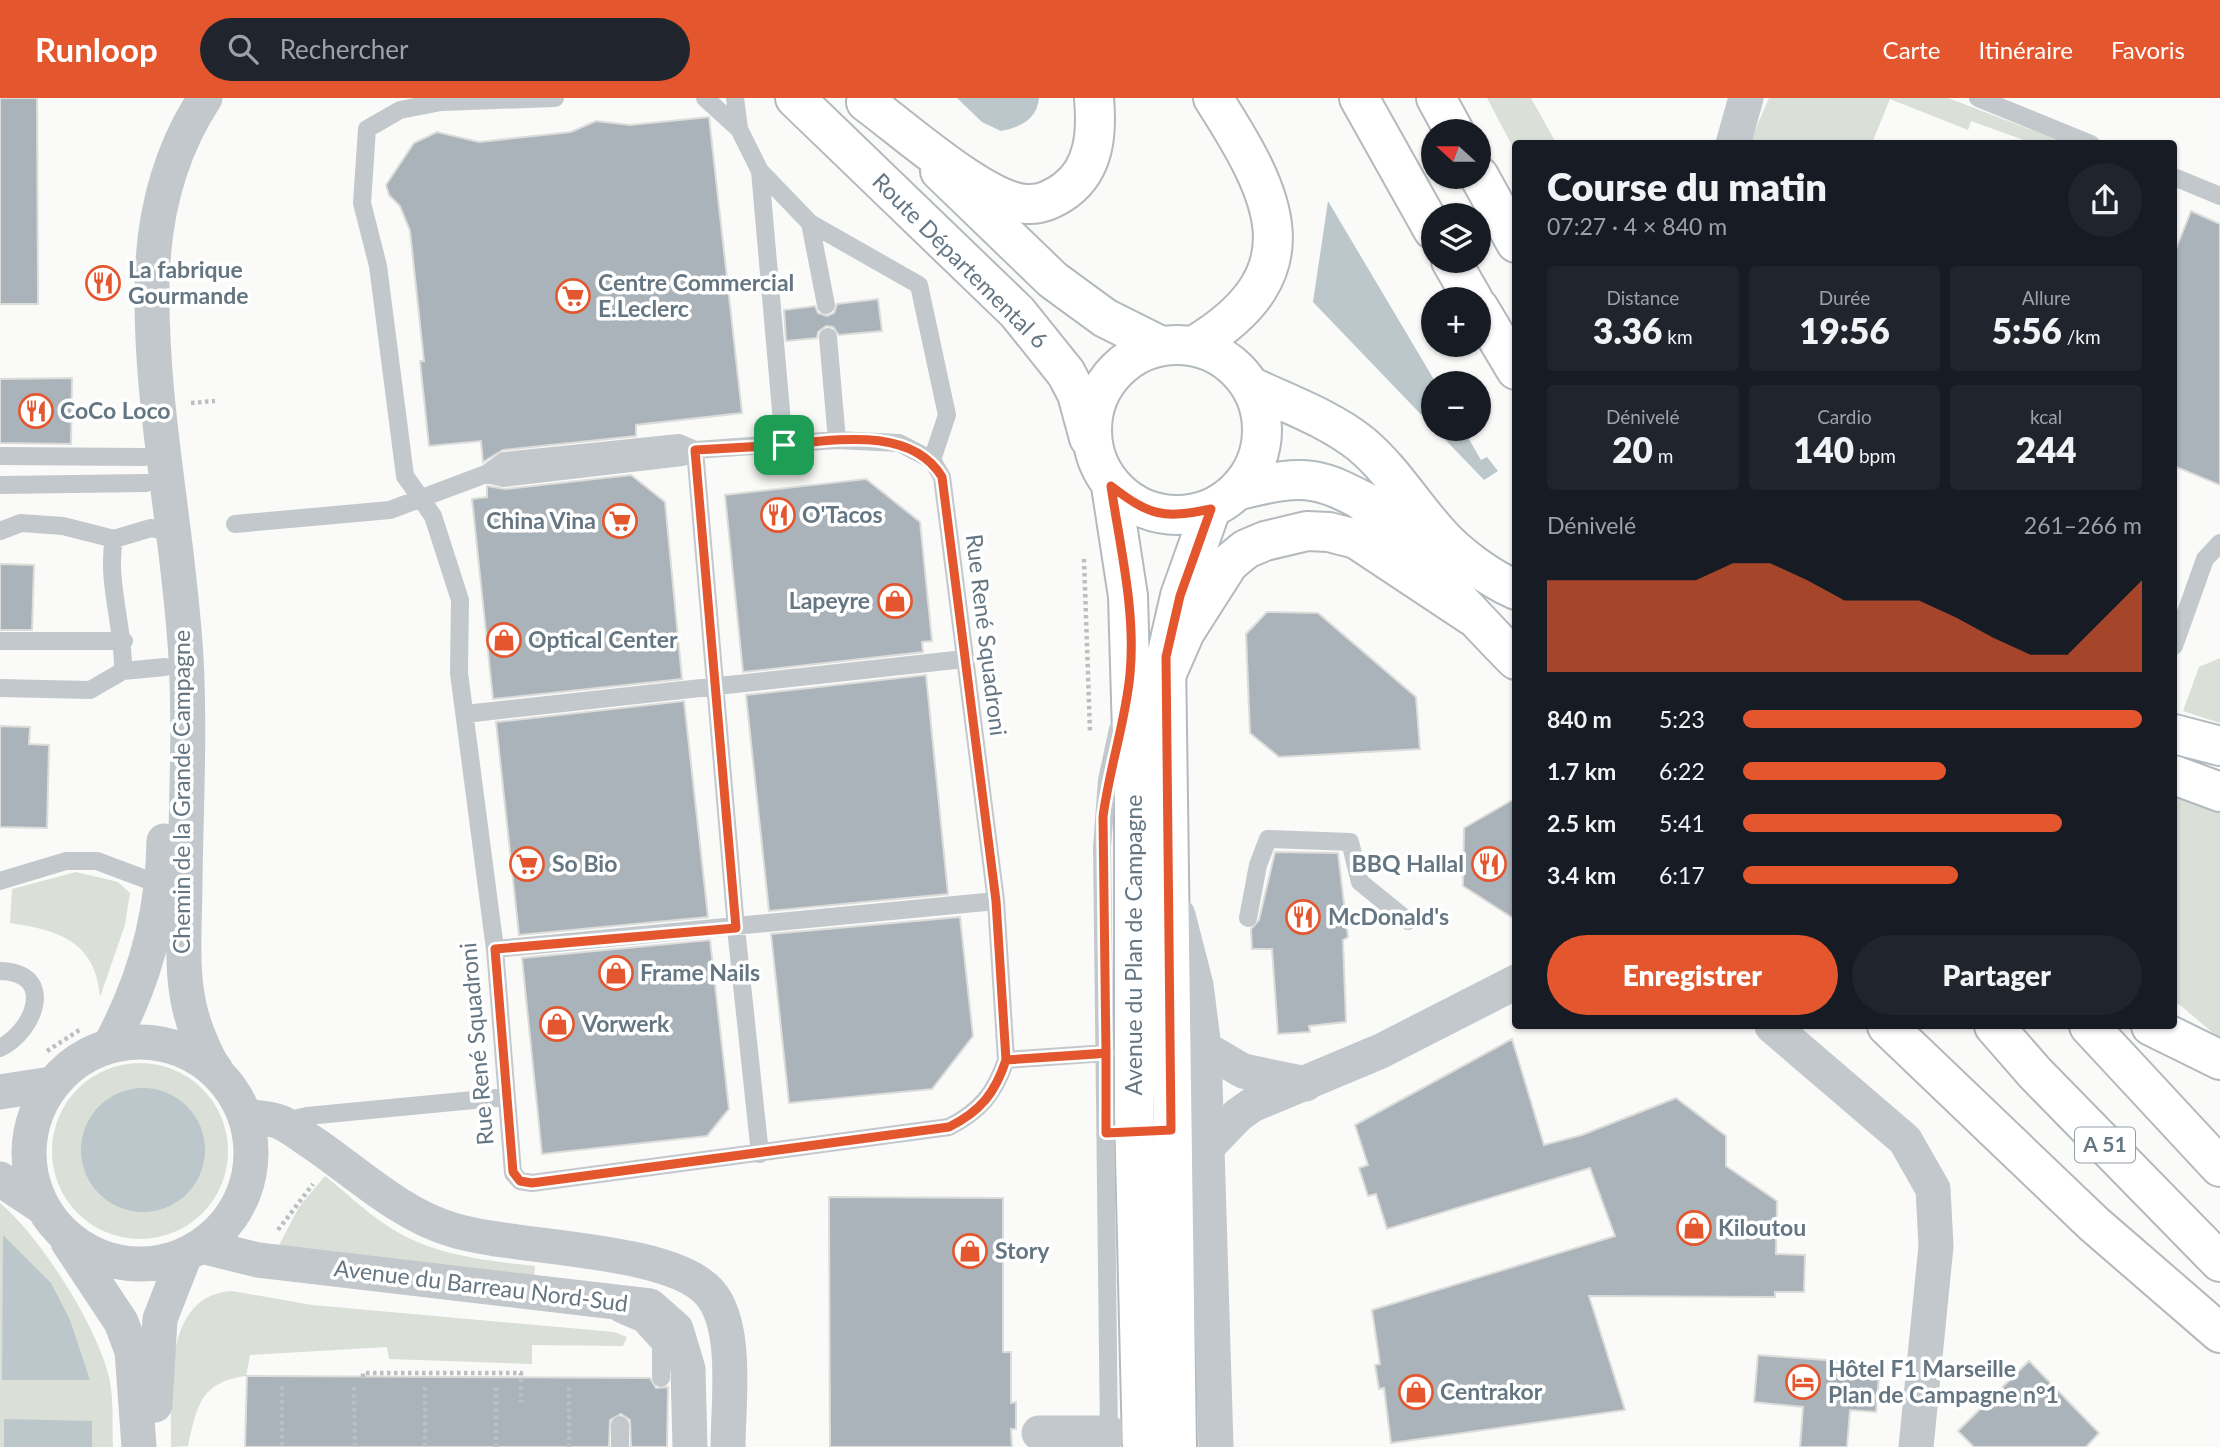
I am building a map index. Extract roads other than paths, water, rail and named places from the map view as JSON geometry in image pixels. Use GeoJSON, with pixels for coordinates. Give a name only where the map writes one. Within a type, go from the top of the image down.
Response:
{"type":"FeatureCollection","features":[{"type":"Feature","properties":{"kind":"main road","name":"Route Départemental 6"},"geometry":{"type":"LineString","coordinates":[[795,98],[1017,312],[1071,383],[1092,447]]}},
{"type":"Feature","properties":{"kind":"main road"},"geometry":{"type":"LineString","coordinates":[[864,100],[982,187],[1006,199],[1026,204],[1043,202],[1060,195],[1084,172],[1093,144],[1094,98]]}},
{"type":"Feature","properties":{"kind":"main road"},"geometry":{"type":"LineString","coordinates":[[1213,98],[1254,166],[1272,219],[1270,262],[1250,301],[1227,326],[1177,345],[1128,359],[1105,383],[1092,414],[1092,447],[1097,463],[1111,486],[1140,508],[1175,516],[1284,478],[1313,479],[1440,536],[1499,582],[1512,588]]}},
{"type":"Feature","properties":{"kind":"main road"},"geometry":{"type":"LineString","coordinates":[[1359,98],[1421,209]]}},
{"type":"Feature","properties":{"kind":"main road"},"geometry":{"type":"LineString","coordinates":[[1436,98],[1447,119]]}},
{"type":"Feature","properties":{"kind":"main road"},"geometry":{"type":"LineString","coordinates":[[864,100],[1053,280],[1105,318],[1177,345],[1228,359],[1252,387],[1263,422],[1258,458],[1225,500]]}},
{"type":"Feature","properties":{"kind":"main road"},"geometry":{"type":"LineString","coordinates":[[1486,189],[1512,236]]}},
{"type":"Feature","properties":{"kind":"main road"},"geometry":{"type":"LineString","coordinates":[[1491,328],[1512,363]]}},
{"type":"Feature","properties":{"kind":"main road"},"geometry":{"type":"LineString","coordinates":[[1252,387],[1331,425],[1361,444],[1399,484],[1440,536]]}},
{"type":"Feature","properties":{"kind":"main road","name":"Avenue du Plan de Campagne"},"geometry":{"type":"LineString","coordinates":[[1111,486],[1128,597],[1134,802],[1134,1132],[1120,1442]]}},
{"type":"Feature","properties":{"kind":"main road","name":"Avenue du Plan de Campagne"},"geometry":{"type":"LineString","coordinates":[[1177,1447],[1134,1132],[1168,876],[1166,657],[1173,620],[1225,500]]}},
{"type":"Feature","properties":{"kind":"main road"},"geometry":{"type":"LineString","coordinates":[[1361,500],[1409,544],[1472,616],[1512,656]]}},
{"type":"Feature","properties":{"kind":"main road"},"geometry":{"type":"LineString","coordinates":[[1167,673],[1185,632],[1229,563],[1247,549],[1265,541],[1307,531],[1329,532],[1356,540],[1472,616]]}},
{"type":"Feature","properties":{"kind":"main road"},"geometry":{"type":"LineString","coordinates":[[2177,735],[2220,746]]}},
{"type":"Feature","properties":{"kind":"main road"},"geometry":{"type":"LineString","coordinates":[[2177,776],[2220,792]]}},
{"type":"Feature","properties":{"kind":"main road"},"geometry":{"type":"LineString","coordinates":[[1890,1029],[2094,1224],[2220,1333]]}},
{"type":"Feature","properties":{"kind":"main road","name":"A 51"},"geometry":{"type":"LineString","coordinates":[[1997,1029],[2035,1073],[2220,1262]]}},
{"type":"Feature","properties":{"kind":"main road"},"geometry":{"type":"LineString","coordinates":[[2092,1029],[2220,1167]]}},
{"type":"Feature","properties":{"kind":"main road"},"geometry":{"type":"LineString","coordinates":[[2157,1029],[2220,1060]]}},
{"type":"Feature","properties":{"kind":"street","name":"Chemin de la Grande Campagne"},"geometry":{"type":"LineString","coordinates":[[177,98],[147,165],[138,215],[132,286],[146,470],[162,530],[186,659],[186,903],[182,969],[190,1017],[216,1070]]}},
{"type":"Feature","properties":{"kind":"street","name":"Chemin de la Grande Campagne"},"geometry":{"type":"LineString","coordinates":[[97,1036],[134,1001],[157,922],[162,885],[165,667],[159,406],[152,283],[158,216],[169,170],[190,121],[205,98]]}},
{"type":"Feature","properties":{"kind":"street"},"geometry":{"type":"LineString","coordinates":[[1734,140],[1746,98]]}},
{"type":"Feature","properties":{"kind":"street"},"geometry":{"type":"LineString","coordinates":[[1168,876],[1196,985],[1204,1048],[1209,1137],[1216,1447]]}},
{"type":"Feature","properties":{"kind":"street"},"geometry":{"type":"LineString","coordinates":[[1209,1137],[1252,1105],[1381,1051],[1512,984]]}},
{"type":"Feature","properties":{"kind":"street"},"geometry":{"type":"LineString","coordinates":[[1776,1029],[1905,1140],[1933,1189],[1936,1246],[1916,1447]]}},
{"type":"Feature","properties":{"kind":"street"},"geometry":{"type":"LineString","coordinates":[[0,1092],[45,1070],[78,1060],[97,1036],[148,1041],[184,1050],[216,1070],[233,1091],[245,1116],[251,1145],[249,1174],[240,1202],[223,1227],[193,1251],[153,1264],[121,1263],[89,1253],[0,1179]]}},
{"type":"Feature","properties":{"kind":"street"},"geometry":{"type":"LineString","coordinates":[[1204,1048],[1243,1071],[1306,1084]]}},
{"type":"Feature","properties":{"kind":"street"},"geometry":{"type":"LineString","coordinates":[[45,1070],[28,1144],[30,1177],[52,1221],[121,1321],[132,1351],[139,1447]]}},
{"type":"Feature","properties":{"kind":"street","name":"Avenue du Barreau Nord-Sud"},"geometry":{"type":"LineString","coordinates":[[245,1116],[281,1122],[415,1215],[452,1230],[502,1242],[623,1258],[662,1267],[691,1279],[708,1291],[723,1312],[728,1337],[728,1447]]}},
{"type":"Feature","properties":{"kind":"street"},"geometry":{"type":"LineString","coordinates":[[155,1447],[160,1320],[193,1251]]}},
{"type":"Feature","properties":{"kind":"street","name":"Avenue du Barreau Nord-Sud"},"geometry":{"type":"LineString","coordinates":[[193,1251],[589,1301],[626,1301],[650,1306],[676,1329],[688,1369],[690,1447]]}},
{"type":"Feature","properties":{"kind":"street"},"geometry":{"type":"LineString","coordinates":[[1039,1433],[1120,1442]]}},
{"type":"Feature","properties":{"kind":"lane","name":"Rue René Squadroni"},"geometry":{"type":"LineString","coordinates":[[555,98],[441,102],[400,110],[367,129],[362,203],[377,257],[405,476],[433,516],[460,600],[459,673],[495,949],[513,1172],[520,1181],[532,1183],[949,1127],[970,1116],[986,1102],[999,1081],[1006,1060],[996,901],[942,477],[932,460]]}},
{"type":"Feature","properties":{"kind":"lane"},"geometry":{"type":"LineString","coordinates":[[235,524],[390,510],[486,474],[504,461],[679,443],[695,450],[837,440],[899,443],[932,460],[947,415],[919,285],[810,223],[760,171],[738,129],[705,98]]}},
{"type":"Feature","properties":{"kind":"lane"},"geometry":{"type":"LineString","coordinates":[[735,98],[738,129]]}},
{"type":"Feature","properties":{"kind":"lane"},"geometry":{"type":"LineString","coordinates":[[1978,98],[2081,140]]}},
{"type":"Feature","properties":{"kind":"lane"},"geometry":{"type":"LineString","coordinates":[[760,171],[784,445]]}},
{"type":"Feature","properties":{"kind":"lane"},"geometry":{"type":"LineString","coordinates":[[2177,178],[2220,196]]}},
{"type":"Feature","properties":{"kind":"lane"},"geometry":{"type":"LineString","coordinates":[[810,223],[826,305]]}},
{"type":"Feature","properties":{"kind":"lane"},"geometry":{"type":"LineString","coordinates":[[828,337],[837,440]]}},
{"type":"Feature","properties":{"kind":"lane"},"geometry":{"type":"LineString","coordinates":[[695,450],[736,928],[760,1154]]}},
{"type":"Feature","properties":{"kind":"lane"},"geometry":{"type":"LineString","coordinates":[[0,456],[146,470]]}},
{"type":"Feature","properties":{"kind":"lane"},"geometry":{"type":"LineString","coordinates":[[0,485],[146,470]]}},
{"type":"Feature","properties":{"kind":"lane"},"geometry":{"type":"LineString","coordinates":[[0,531],[22,523],[63,526],[114,539],[162,530]]}},
{"type":"Feature","properties":{"kind":"lane"},"geometry":{"type":"LineString","coordinates":[[114,539],[110,560],[124,641],[123,671]]}},
{"type":"Feature","properties":{"kind":"lane"},"geometry":{"type":"LineString","coordinates":[[2177,625],[2205,559],[2220,543]]}},
{"type":"Feature","properties":{"kind":"lane"},"geometry":{"type":"LineString","coordinates":[[0,641],[124,641]]}},
{"type":"Feature","properties":{"kind":"lane"},"geometry":{"type":"LineString","coordinates":[[465,714],[716,689],[964,659]]}},
{"type":"Feature","properties":{"kind":"lane"},"geometry":{"type":"LineString","coordinates":[[0,688],[90,690],[123,671],[165,667]]}},
{"type":"Feature","properties":{"kind":"lane"},"geometry":{"type":"LineString","coordinates":[[1130,674],[1107,780],[1103,817],[1106,1053],[1134,1132],[1209,1137]]}},
{"type":"Feature","properties":{"kind":"lane"},"geometry":{"type":"LineString","coordinates":[[1248,918],[1258,865],[1268,839],[1350,842],[1360,882],[1408,921]]}},
{"type":"Feature","properties":{"kind":"lane"},"geometry":{"type":"LineString","coordinates":[[0,881],[66,861],[97,861],[162,885]]}},
{"type":"Feature","properties":{"kind":"lane"},"geometry":{"type":"LineString","coordinates":[[495,949],[996,901]]}},
{"type":"Feature","properties":{"kind":"lane"},"geometry":{"type":"LineString","coordinates":[[0,971],[15,971],[30,981],[36,1000],[31,1021],[10,1043],[0,1048]]}},
{"type":"Feature","properties":{"kind":"lane"},"geometry":{"type":"LineString","coordinates":[[1006,1060],[1106,1053]]}},
{"type":"Feature","properties":{"kind":"lane"},"geometry":{"type":"LineString","coordinates":[[281,1122],[307,1116],[505,1097]]}},
{"type":"Feature","properties":{"kind":"lane"},"geometry":{"type":"LineString","coordinates":[[589,1301],[641,1323],[662,1345],[661,1378]]}},
{"type":"Feature","properties":{"kind":"lane"},"geometry":{"type":"LineString","coordinates":[[620,1424],[620,1447]]}},
{"type":"Feature","properties":{"kind":"place","name":"La fabrique Gourmande"},"geometry":{"type":"Point","coordinates":[103,283]}},
{"type":"Feature","properties":{"kind":"place","name":"Centre Commercial E.Leclerc"},"geometry":{"type":"Point","coordinates":[573,296]}},
{"type":"Feature","properties":{"kind":"place","name":"CoCo Loco"},"geometry":{"type":"Point","coordinates":[36,411]}},
{"type":"Feature","properties":{"kind":"place","name":"O'Tacos"},"geometry":{"type":"Point","coordinates":[778,515]}},
{"type":"Feature","properties":{"kind":"place","name":"China Vina"},"geometry":{"type":"Point","coordinates":[620,521]}},
{"type":"Feature","properties":{"kind":"place","name":"Lapeyre"},"geometry":{"type":"Point","coordinates":[895,601]}},
{"type":"Feature","properties":{"kind":"place","name":"Optical Center"},"geometry":{"type":"Point","coordinates":[504,640]}},
{"type":"Feature","properties":{"kind":"place","name":"So Bio"},"geometry":{"type":"Point","coordinates":[527,864]}},
{"type":"Feature","properties":{"kind":"place","name":"BBQ Hallal"},"geometry":{"type":"Point","coordinates":[1489,864]}},
{"type":"Feature","properties":{"kind":"place","name":"McDonald's"},"geometry":{"type":"Point","coordinates":[1303,917]}},
{"type":"Feature","properties":{"kind":"place","name":"Frame Nails"},"geometry":{"type":"Point","coordinates":[616,973]}},
{"type":"Feature","properties":{"kind":"place","name":"Vorwerk"},"geometry":{"type":"Point","coordinates":[557,1024]}},
{"type":"Feature","properties":{"kind":"place","name":"Kiloutou"},"geometry":{"type":"Point","coordinates":[1694,1228]}},
{"type":"Feature","properties":{"kind":"place","name":"Story"},"geometry":{"type":"Point","coordinates":[970,1251]}},
{"type":"Feature","properties":{"kind":"place","name":"Hôtel F1 Marseille Plan de Campagne n°1"},"geometry":{"type":"Point","coordinates":[1803,1382]}},
{"type":"Feature","properties":{"kind":"place","name":"Centrakor"},"geometry":{"type":"Point","coordinates":[1416,1392]}}]}
